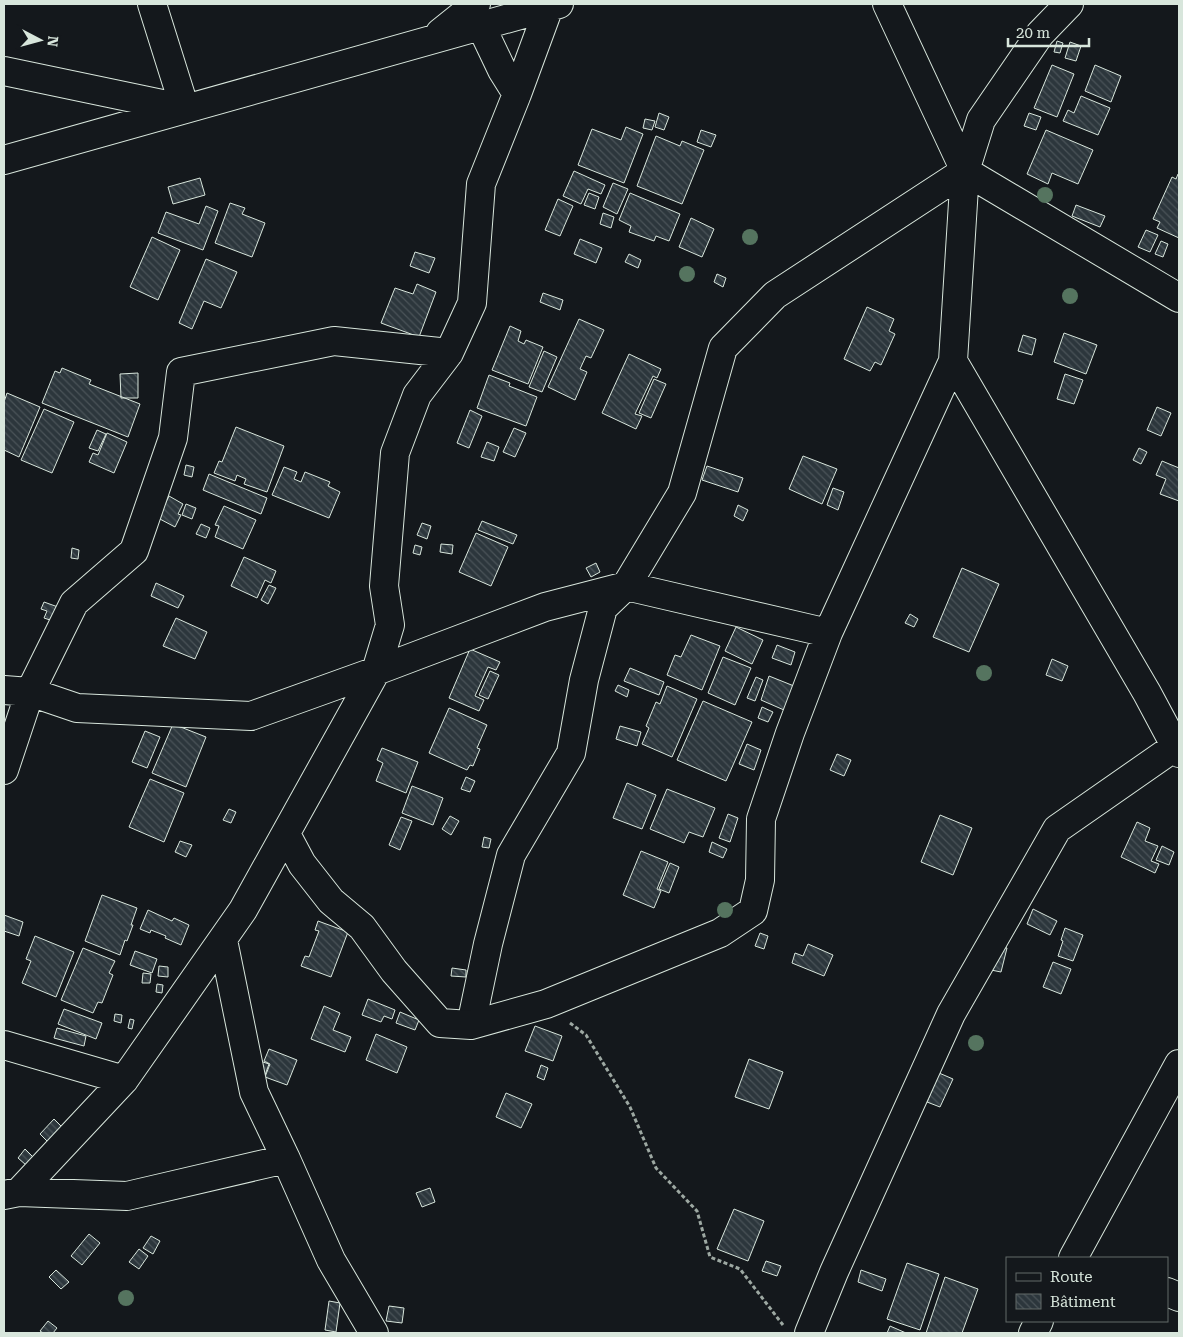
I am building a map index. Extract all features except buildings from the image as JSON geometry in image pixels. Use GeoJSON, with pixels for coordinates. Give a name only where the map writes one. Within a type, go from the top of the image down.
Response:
{"type":"FeatureCollection","features":[{"type":"Feature","properties":{"kind":"street"},"geometry":{"type":"LineString","coordinates":[[152,4],[185,109]]}},
{"type":"Feature","properties":{"kind":"street"},"geometry":{"type":"LineString","coordinates":[[887,4],[965,171],[1179,298]]}},
{"type":"Feature","properties":{"kind":"street"},"geometry":{"type":"LineString","coordinates":[[286,834],[302,864],[331,901],[362,927],[394,971],[440,1023],[471,1025],[546,1004],[720,933],[753,911],[760,880],[761,819],[790,733],[828,633],[953,361],[965,171],[980,120],[1040,34],[1069,4]]}},
{"type":"Feature","properties":{"kind":"street"},"geometry":{"type":"LineString","coordinates":[[4,160],[432,40],[478,15],[549,5],[517,94],[481,184],[472,303],[448,352],[417,395],[395,453],[384,586],[390,624],[376,671],[243,910],[124,1080],[11,1194]]}},
{"type":"Feature","properties":{"kind":"street"},"geometry":{"type":"LineString","coordinates":[[478,15],[502,70],[517,94]]}},
{"type":"Feature","properties":{"kind":"street"},"geometry":{"type":"LineString","coordinates":[[4,71],[185,109]]}},
{"type":"Feature","properties":{"kind":"street"},"geometry":{"type":"LineString","coordinates":[[471,1025],[488,944],[511,854],[571,754],[584,680],[603,608],[626,586],[682,493],[724,348],[775,295],[965,171]]}},
{"type":"Feature","properties":{"kind":"street"},"geometry":{"type":"LineString","coordinates":[[4,770],[17,691],[74,603],[134,551],[173,438],[181,372],[334,341],[448,352]]}},
{"type":"Feature","properties":{"kind":"street"},"geometry":{"type":"LineString","coordinates":[[797,1330],[834,1272],[951,1014],[1057,829],[1178,747],[953,361]]}},
{"type":"Feature","properties":{"kind":"street"},"geometry":{"type":"LineString","coordinates":[[17,691],[77,708],[251,716],[546,607],[626,586],[828,633]]}},
{"type":"Feature","properties":{"kind":"street"},"geometry":{"type":"LineString","coordinates":[[222,940],[254,1092],[286,1158],[331,1260],[374,1333]]}},
{"type":"Feature","properties":{"kind":"street"},"geometry":{"type":"LineString","coordinates":[[4,1045],[124,1080]]}},
{"type":"Feature","properties":{"kind":"street"},"geometry":{"type":"LineString","coordinates":[[1074,1257],[1179,1064]]}},
{"type":"Feature","properties":{"kind":"street"},"geometry":{"type":"LineString","coordinates":[[11,1194],[127,1196],[286,1158]]}},
{"type":"Feature","properties":{"kind":"street"},"geometry":{"type":"LineString","coordinates":[[1087,1233],[1098,1257]]}},
{"type":"Feature","properties":{"kind":"street"},"geometry":{"type":"LineString","coordinates":[[1033,1333],[1039,1322]]}},
{"type":"Feature","properties":{"kind":"path"},"geometry":{"type":"LineString","coordinates":[[546,1004],[586,1035],[630,1107],[656,1168],[697,1211],[710,1257],[740,1268],[797,1330]]}}]}
